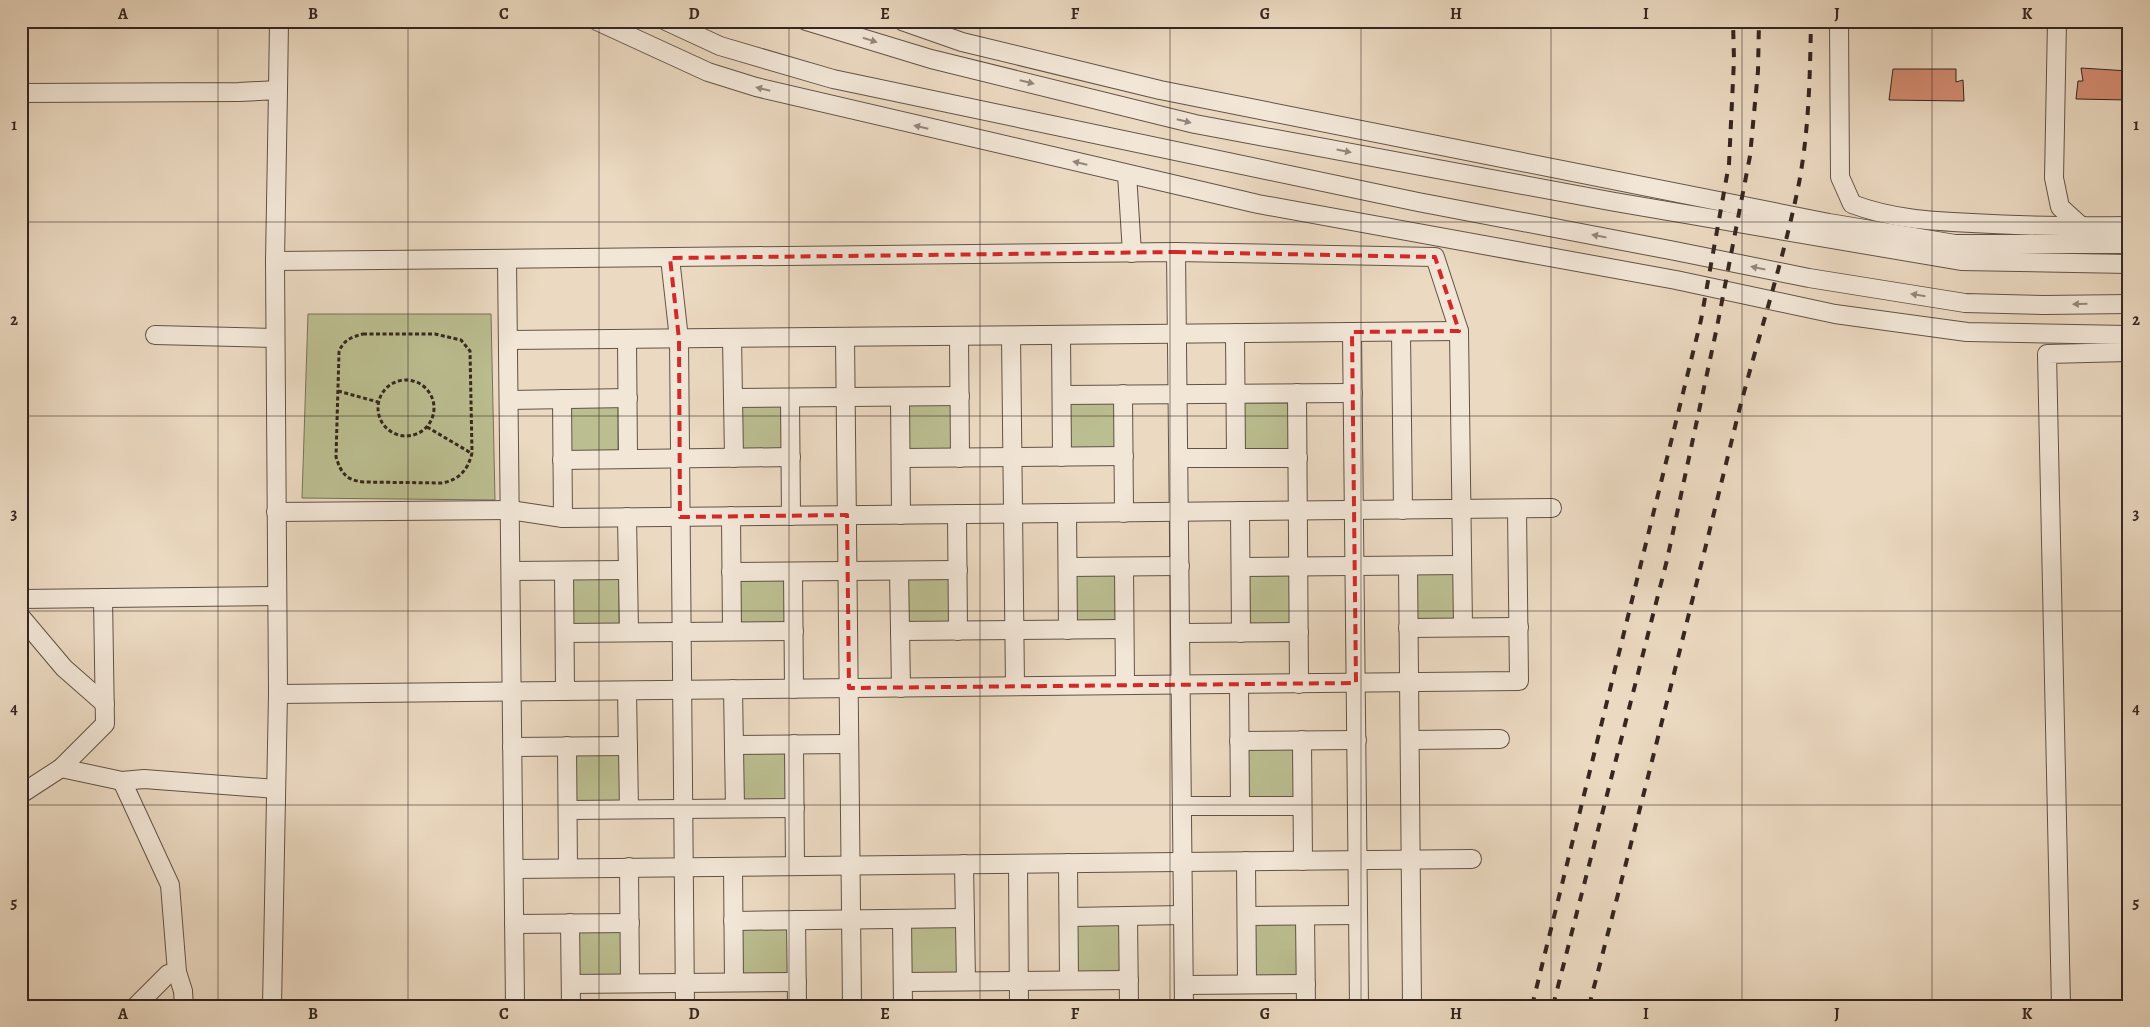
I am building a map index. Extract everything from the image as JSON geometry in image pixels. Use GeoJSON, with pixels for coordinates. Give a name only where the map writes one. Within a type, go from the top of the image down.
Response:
{"type":"FeatureCollection","features":[{"type":"Feature","properties":{"kind":"street"},"geometry":{"type":"LineString","coordinates":[[272,1006],[278,694],[274,261],[278,21]]}},
{"type":"Feature","properties":{"kind":"street"},"geometry":{"type":"LineString","coordinates":[[597,21],[708,72],[756,87],[1258,204],[1676,280],[1835,314],[1967,332],[2129,335]]}},
{"type":"Feature","properties":{"kind":"street"},"geometry":{"type":"LineString","coordinates":[[666,21],[720,46],[832,79],[1418,202],[1808,278],[1965,303],[2044,305],[2129,304]]}},
{"type":"Feature","properties":{"kind":"street"},"geometry":{"type":"LineString","coordinates":[[806,21],[931,59],[1195,124],[1605,200],[1961,261],[2129,264]]}},
{"type":"Feature","properties":{"kind":"street"},"geometry":{"type":"LineString","coordinates":[[902,21],[962,42],[1160,90],[1830,223],[1955,244],[2129,244]]}},
{"type":"Feature","properties":{"kind":"street"},"geometry":{"type":"LineString","coordinates":[[1838,21],[1840,177],[1852,204],[1878,214],[1919,220],[2024,226],[2129,226]]}},
{"type":"Feature","properties":{"kind":"street"},"geometry":{"type":"LineString","coordinates":[[2057,21],[2054,178],[2060,207],[2082,227]]}},
{"type":"Feature","properties":{"kind":"street"},"geometry":{"type":"LineString","coordinates":[[21,93],[240,92],[278,90]]}},
{"type":"Feature","properties":{"kind":"street"},"geometry":{"type":"LineString","coordinates":[[1127,174],[1132,253]]}},
{"type":"Feature","properties":{"kind":"street"},"geometry":{"type":"LineString","coordinates":[[274,261],[1176,252],[1435,257],[1459,331],[1462,627]]}},
{"type":"Feature","properties":{"kind":"street"},"geometry":{"type":"LineString","coordinates":[[1176,252],[1184,1006]]}},
{"type":"Feature","properties":{"kind":"street"},"geometry":{"type":"LineString","coordinates":[[670,258],[678,339],[685,1006]]}},
{"type":"Feature","properties":{"kind":"street"},"geometry":{"type":"LineString","coordinates":[[507,259],[515,1006]]}},
{"type":"Feature","properties":{"kind":"street"},"geometry":{"type":"LineString","coordinates":[[508,340],[1459,331]]}},
{"type":"Feature","properties":{"kind":"street"},"geometry":{"type":"LineString","coordinates":[[1352,332],[1359,1006]]}},
{"type":"Feature","properties":{"kind":"street"},"geometry":{"type":"LineString","coordinates":[[1402,332],[1403,510]]}},
{"type":"Feature","properties":{"kind":"street"},"geometry":{"type":"LineString","coordinates":[[1235,333],[1236,458]]}},
{"type":"Feature","properties":{"kind":"street"},"geometry":{"type":"LineString","coordinates":[[155,335],[275,338]]}},
{"type":"Feature","properties":{"kind":"street"},"geometry":{"type":"LineString","coordinates":[[1061,335],[1062,457]]}},
{"type":"Feature","properties":{"kind":"street"},"geometry":{"type":"LineString","coordinates":[[959,336],[960,458]]}},
{"type":"Feature","properties":{"kind":"street"},"geometry":{"type":"LineString","coordinates":[[1011,336],[1015,686]]}},
{"type":"Feature","properties":{"kind":"street"},"geometry":{"type":"LineString","coordinates":[[845,337],[852,1006]]}},
{"type":"Feature","properties":{"kind":"street"},"geometry":{"type":"LineString","coordinates":[[732,338],[734,458]]}},
{"type":"Feature","properties":{"kind":"street"},"geometry":{"type":"LineString","coordinates":[[627,339],[628,459]]}},
{"type":"Feature","properties":{"kind":"street"},"geometry":{"type":"LineString","coordinates":[[2061,1006],[2047,354],[2129,352]]}},
{"type":"Feature","properties":{"kind":"street"},"geometry":{"type":"LineString","coordinates":[[1297,393],[1299,684]]}},
{"type":"Feature","properties":{"kind":"street"},"geometry":{"type":"LineString","coordinates":[[1062,395],[1353,393]]}},
{"type":"Feature","properties":{"kind":"street"},"geometry":{"type":"LineString","coordinates":[[1123,394],[1124,513]]}},
{"type":"Feature","properties":{"kind":"street"},"geometry":{"type":"LineString","coordinates":[[900,396],[901,515]]}},
{"type":"Feature","properties":{"kind":"street"},"geometry":{"type":"LineString","coordinates":[[733,398],[960,396]]}},
{"type":"Feature","properties":{"kind":"street"},"geometry":{"type":"LineString","coordinates":[[509,400],[628,398]]}},
{"type":"Feature","properties":{"kind":"street"},"geometry":{"type":"LineString","coordinates":[[790,398],[791,516]]}},
{"type":"Feature","properties":{"kind":"street"},"geometry":{"type":"LineString","coordinates":[[562,399],[563,518]]}},
{"type":"Feature","properties":{"kind":"street"},"geometry":{"type":"LineString","coordinates":[[901,458],[1124,456]]}},
{"type":"Feature","properties":{"kind":"street"},"geometry":{"type":"LineString","coordinates":[[562,460],[791,457]]}},
{"type":"Feature","properties":{"kind":"street"},"geometry":{"type":"LineString","coordinates":[[1179,458],[1298,458]]}},
{"type":"Feature","properties":{"kind":"street"},"geometry":{"type":"LineString","coordinates":[[276,512],[510,510],[563,518],[1552,508]]}},
{"type":"Feature","properties":{"kind":"street"},"geometry":{"type":"LineString","coordinates":[[278,694],[1519,682],[1517,509]]}},
{"type":"Feature","properties":{"kind":"street"},"geometry":{"type":"LineString","coordinates":[[1240,512],[1241,632]]}},
{"type":"Feature","properties":{"kind":"street"},"geometry":{"type":"LineString","coordinates":[[1067,513],[1068,630]]}},
{"type":"Feature","properties":{"kind":"street"},"geometry":{"type":"LineString","coordinates":[[957,514],[958,631]]}},
{"type":"Feature","properties":{"kind":"street"},"geometry":{"type":"LineString","coordinates":[[731,516],[732,631]]}},
{"type":"Feature","properties":{"kind":"street"},"geometry":{"type":"LineString","coordinates":[[627,517],[628,632]]}},
{"type":"Feature","properties":{"kind":"street"},"geometry":{"type":"LineString","coordinates":[[1241,567],[1462,565]]}},
{"type":"Feature","properties":{"kind":"street"},"geometry":{"type":"LineString","coordinates":[[1068,567],[1180,566]]}},
{"type":"Feature","properties":{"kind":"street"},"geometry":{"type":"LineString","coordinates":[[1408,566],[1412,1006]]}},
{"type":"Feature","properties":{"kind":"street"},"geometry":{"type":"LineString","coordinates":[[1124,567],[1125,685]]}},
{"type":"Feature","properties":{"kind":"street"},"geometry":{"type":"LineString","coordinates":[[564,570],[566,691]]}},
{"type":"Feature","properties":{"kind":"street"},"geometry":{"type":"LineString","coordinates":[[510,571],[627,570]]}},
{"type":"Feature","properties":{"kind":"street"},"geometry":{"type":"LineString","coordinates":[[731,572],[958,570]]}},
{"type":"Feature","properties":{"kind":"street"},"geometry":{"type":"LineString","coordinates":[[899,571],[901,688]]}},
{"type":"Feature","properties":{"kind":"street"},"geometry":{"type":"LineString","coordinates":[[793,572],[794,689]]}},
{"type":"Feature","properties":{"kind":"street"},"geometry":{"type":"LineString","coordinates":[[21,600],[277,596]]}},
{"type":"Feature","properties":{"kind":"street"},"geometry":{"type":"LineString","coordinates":[[21,794],[61,768],[105,724],[103,598]]}},
{"type":"Feature","properties":{"kind":"street"},"geometry":{"type":"LineString","coordinates":[[21,617],[64,668],[105,704]]}},
{"type":"Feature","properties":{"kind":"street"},"geometry":{"type":"LineString","coordinates":[[1408,628],[1519,626]]}},
{"type":"Feature","properties":{"kind":"street"},"geometry":{"type":"LineString","coordinates":[[900,631],[1124,629]]}},
{"type":"Feature","properties":{"kind":"street"},"geometry":{"type":"LineString","coordinates":[[565,633],[794,631]]}},
{"type":"Feature","properties":{"kind":"street"},"geometry":{"type":"LineString","coordinates":[[1180,633],[1299,632]]}},
{"type":"Feature","properties":{"kind":"street"},"geometry":{"type":"LineString","coordinates":[[1239,684],[1240,806]]}},
{"type":"Feature","properties":{"kind":"street"},"geometry":{"type":"LineString","coordinates":[[733,689],[735,808]]}},
{"type":"Feature","properties":{"kind":"street"},"geometry":{"type":"LineString","coordinates":[[628,690],[628,809]]}},
{"type":"Feature","properties":{"kind":"street"},"geometry":{"type":"LineString","coordinates":[[1410,740],[1500,739]]}},
{"type":"Feature","properties":{"kind":"street"},"geometry":{"type":"LineString","coordinates":[[1302,740],[1303,861]]}},
{"type":"Feature","properties":{"kind":"street"},"geometry":{"type":"LineString","coordinates":[[1239,741],[1357,740]]}},
{"type":"Feature","properties":{"kind":"street"},"geometry":{"type":"LineString","coordinates":[[794,744],[795,866]]}},
{"type":"Feature","properties":{"kind":"street"},"geometry":{"type":"LineString","coordinates":[[734,745],[849,744]]}},
{"type":"Feature","properties":{"kind":"street"},"geometry":{"type":"LineString","coordinates":[[567,746],[568,868]]}},
{"type":"Feature","properties":{"kind":"street"},"geometry":{"type":"LineString","coordinates":[[512,747],[628,746]]}},
{"type":"Feature","properties":{"kind":"street"},"geometry":{"type":"LineString","coordinates":[[61,768],[122,781],[144,779],[276,789]]}},
{"type":"Feature","properties":{"kind":"street"},"geometry":{"type":"LineString","coordinates":[[122,781],[170,885],[178,972],[183,991],[184,1006]]}},
{"type":"Feature","properties":{"kind":"street"},"geometry":{"type":"LineString","coordinates":[[1182,806],[1302,806]]}},
{"type":"Feature","properties":{"kind":"street"},"geometry":{"type":"LineString","coordinates":[[568,810],[795,808]]}},
{"type":"Feature","properties":{"kind":"street"},"geometry":{"type":"LineString","coordinates":[[514,869],[1472,859]]}},
{"type":"Feature","properties":{"kind":"street"},"geometry":{"type":"LineString","coordinates":[[1246,861],[1247,984]]}},
{"type":"Feature","properties":{"kind":"street"},"geometry":{"type":"LineString","coordinates":[[1068,863],[1069,980]]}},
{"type":"Feature","properties":{"kind":"street"},"geometry":{"type":"LineString","coordinates":[[964,864],[966,981]]}},
{"type":"Feature","properties":{"kind":"street"},"geometry":{"type":"LineString","coordinates":[[1018,864],[1019,1006]]}},
{"type":"Feature","properties":{"kind":"street"},"geometry":{"type":"LineString","coordinates":[[733,866],[734,982]]}},
{"type":"Feature","properties":{"kind":"street"},"geometry":{"type":"LineString","coordinates":[[629,868],[630,983]]}},
{"type":"Feature","properties":{"kind":"street"},"geometry":{"type":"LineString","coordinates":[[1069,916],[1183,915]]}},
{"type":"Feature","properties":{"kind":"street"},"geometry":{"type":"LineString","coordinates":[[1247,916],[1358,915]]}},
{"type":"Feature","properties":{"kind":"street"},"geometry":{"type":"LineString","coordinates":[[1128,916],[1129,1006]]}},
{"type":"Feature","properties":{"kind":"street"},"geometry":{"type":"LineString","coordinates":[[1306,916],[1306,1006]]}},
{"type":"Feature","properties":{"kind":"street"},"geometry":{"type":"LineString","coordinates":[[733,921],[965,918]]}},
{"type":"Feature","properties":{"kind":"street"},"geometry":{"type":"LineString","coordinates":[[902,919],[903,1006]]}},
{"type":"Feature","properties":{"kind":"street"},"geometry":{"type":"LineString","coordinates":[[796,920],[797,1006]]}},
{"type":"Feature","properties":{"kind":"street"},"geometry":{"type":"LineString","coordinates":[[570,923],[571,1006]]}},
{"type":"Feature","properties":{"kind":"street"},"geometry":{"type":"LineString","coordinates":[[514,924],[630,923]]}},
{"type":"Feature","properties":{"kind":"street"},"geometry":{"type":"LineString","coordinates":[[136,1006],[168,974],[178,972]]}},
{"type":"Feature","properties":{"kind":"street"},"geometry":{"type":"LineString","coordinates":[[903,982],[1129,980]]}},
{"type":"Feature","properties":{"kind":"street"},"geometry":{"type":"LineString","coordinates":[[571,984],[797,982]]}},
{"type":"Feature","properties":{"kind":"street"},"geometry":{"type":"LineString","coordinates":[[1184,984],[1306,984]]}},
{"type":"Feature","properties":{"kind":"path"},"geometry":{"type":"LineString","coordinates":[[363,334],[435,334],[461,340],[470,351],[471,359],[472,453],[462,475],[452,482],[353,481],[345,476],[340,470],[336,457],[340,352],[342,345],[349,338],[363,334]]}},
{"type":"Feature","properties":{"kind":"path"},"geometry":{"type":"LineString","coordinates":[[415,381],[430,393],[434,401],[432,419],[427,427],[420,433],[411,436],[393,434],[380,421],[378,402],[388,387],[396,382],[415,381]]}},
{"type":"Feature","properties":{"kind":"path"},"geometry":{"type":"LineString","coordinates":[[338,391],[378,402]]}},
{"type":"Feature","properties":{"kind":"path"},"geometry":{"type":"LineString","coordinates":[[427,427],[472,453]]}},
{"type":"Feature","properties":{"kind":"highlighted area"},"geometry":{"type":"Polygon","coordinates":[[[1176,252],[1435,257],[1459,331],[1352,332],[1356,683],[849,688],[847,515],[680,517],[679,339],[670,258],[1176,252]]]}},
{"type":"Feature","properties":{"kind":"green space"},"geometry":{"type":"Polygon","coordinates":[[[308,314],[491,314],[495,500],[302,498],[308,314]]]}},
{"type":"Feature","properties":{"kind":"green space"},"geometry":{"type":"Polygon","coordinates":[[[1068,400],[1116,400],[1117,449],[1068,450],[1068,400]]]}},
{"type":"Feature","properties":{"kind":"green space"},"geometry":{"type":"Polygon","coordinates":[[[955,402],[956,452],[907,452],[907,403],[955,402]]]}},
{"type":"Feature","properties":{"kind":"green space"},"geometry":{"type":"Polygon","coordinates":[[[1242,403],[1290,403],[1290,453],[1242,453],[1242,403]]]}},
{"type":"Feature","properties":{"kind":"green space"},"geometry":{"type":"Polygon","coordinates":[[[737,404],[785,404],[785,454],[737,454],[737,404]]]}},
{"type":"Feature","properties":{"kind":"green space"},"geometry":{"type":"Polygon","coordinates":[[[569,406],[618,406],[618,456],[570,456],[569,406]]]}},
{"type":"Feature","properties":{"kind":"green space"},"geometry":{"type":"Polygon","coordinates":[[[1071,573],[1119,573],[1120,623],[1072,623],[1071,573]]]}},
{"type":"Feature","properties":{"kind":"green space"},"geometry":{"type":"Polygon","coordinates":[[[1412,573],[1460,573],[1461,622],[1412,622],[1412,573]]]}},
{"type":"Feature","properties":{"kind":"green space"},"geometry":{"type":"Polygon","coordinates":[[[1296,574],[1297,624],[1248,624],[1248,575],[1296,574]]]}},
{"type":"Feature","properties":{"kind":"green space"},"geometry":{"type":"Polygon","coordinates":[[[570,575],[619,575],[619,625],[571,625],[570,575]]]}},
{"type":"Feature","properties":{"kind":"green space"},"geometry":{"type":"Polygon","coordinates":[[[787,575],[787,625],[739,625],[739,576],[787,575]]]}},
{"type":"Feature","properties":{"kind":"green space"},"geometry":{"type":"Polygon","coordinates":[[[904,576],[953,576],[953,625],[905,626],[904,576]]]}},
{"type":"Feature","properties":{"kind":"green space"},"geometry":{"type":"Polygon","coordinates":[[[1248,748],[1296,748],[1297,798],[1248,798],[1248,748]]]}},
{"type":"Feature","properties":{"kind":"green space"},"geometry":{"type":"Polygon","coordinates":[[[739,752],[787,752],[787,801],[739,802],[739,752]]]}},
{"type":"Feature","properties":{"kind":"green space"},"geometry":{"type":"Polygon","coordinates":[[[571,754],[620,754],[620,804],[572,804],[571,754]]]}},
{"type":"Feature","properties":{"kind":"green space"},"geometry":{"type":"Polygon","coordinates":[[[1121,919],[1122,975],[1074,976],[1073,920],[1121,919]]]}},
{"type":"Feature","properties":{"kind":"green space"},"geometry":{"type":"Polygon","coordinates":[[[957,921],[958,978],[911,979],[909,922],[957,921]]]}},
{"type":"Feature","properties":{"kind":"green space"},"geometry":{"type":"Polygon","coordinates":[[[1300,921],[1301,977],[1253,978],[1252,922],[1300,921]]]}},
{"type":"Feature","properties":{"kind":"green space"},"geometry":{"type":"Polygon","coordinates":[[[622,924],[623,981],[575,982],[574,925],[622,924]]]}},
{"type":"Feature","properties":{"kind":"green space"},"geometry":{"type":"Polygon","coordinates":[[[788,926],[788,976],[740,976],[740,927],[788,926]]]}},
{"type":"Feature","properties":{"kind":"building"},"geometry":{"type":"Polygon","coordinates":[[[2081,68],[2129,71],[2129,100],[2076,99],[2078,81],[2083,81],[2081,68]]]}},
{"type":"Feature","properties":{"kind":"building"},"geometry":{"type":"Polygon","coordinates":[[[1893,69],[1956,69],[1956,82],[1963,80],[1964,101],[1889,100],[1893,69]]]}},
{"type":"Feature","properties":{"kind":"railway"},"geometry":{"type":"LineString","coordinates":[[1532,1006],[1701,320],[1729,164],[1734,60],[1733,21]]}},
{"type":"Feature","properties":{"kind":"railway"},"geometry":{"type":"LineString","coordinates":[[1553,1006],[1667,560],[1717,327],[1750,156],[1758,71],[1759,21]]}},
{"type":"Feature","properties":{"kind":"railway"},"geometry":{"type":"LineString","coordinates":[[1589,1006],[1737,419],[1793,213],[1807,123],[1811,21]]}}]}
